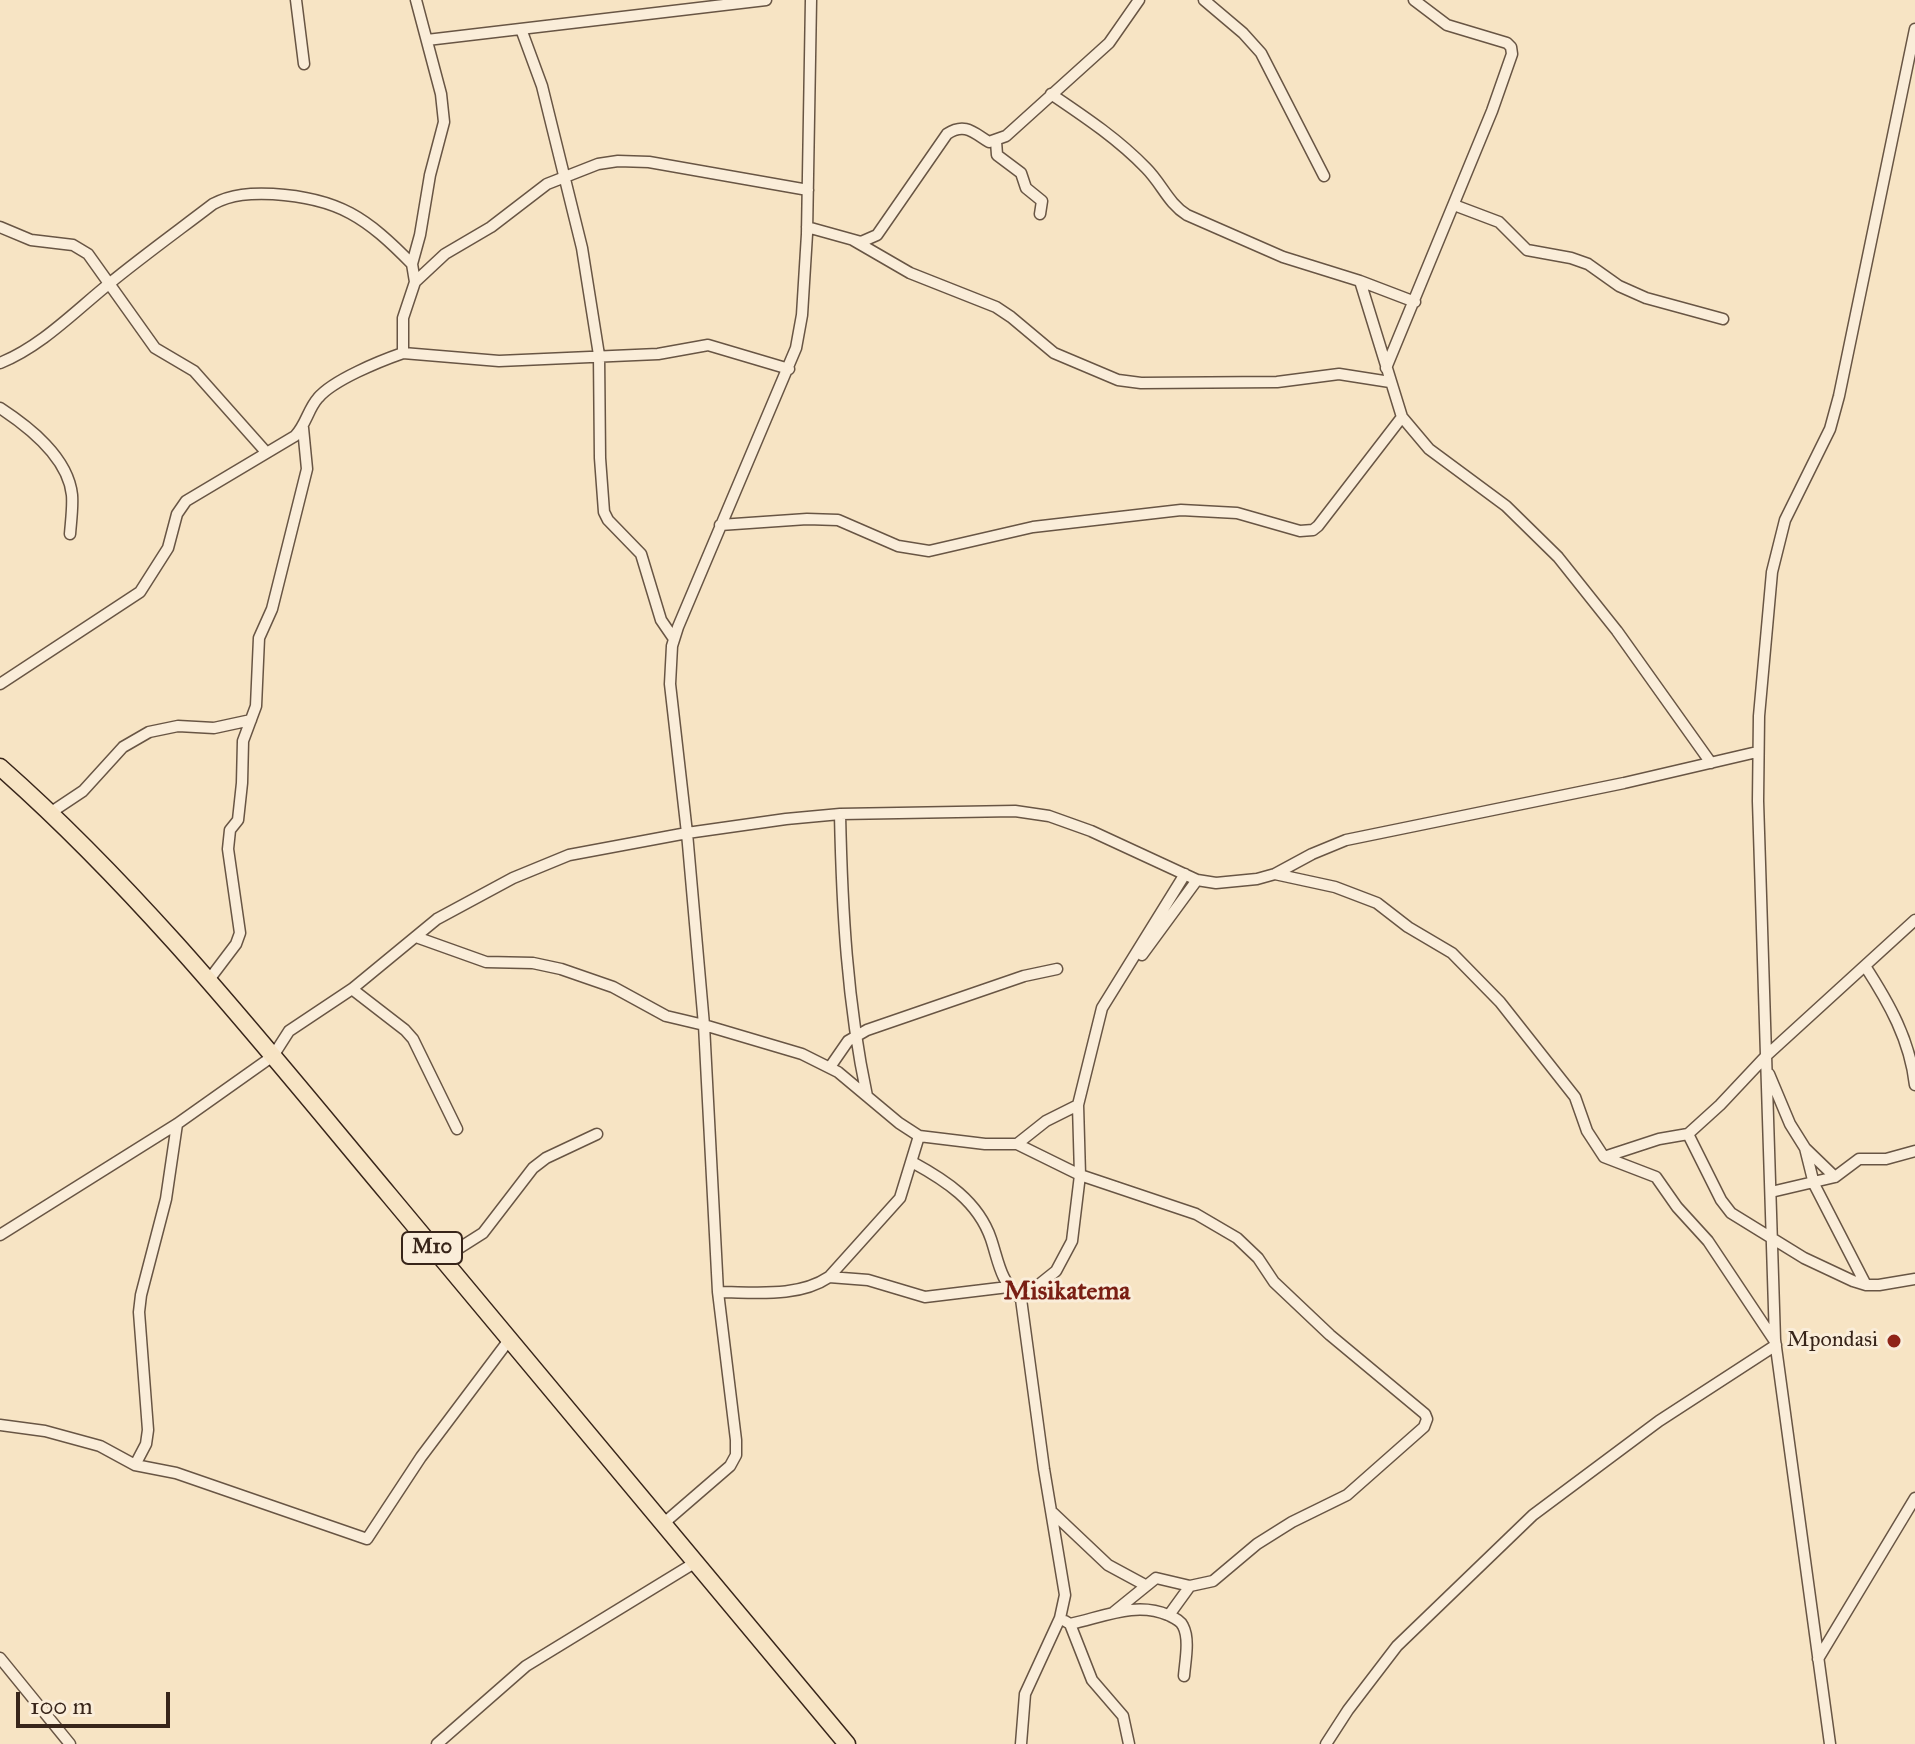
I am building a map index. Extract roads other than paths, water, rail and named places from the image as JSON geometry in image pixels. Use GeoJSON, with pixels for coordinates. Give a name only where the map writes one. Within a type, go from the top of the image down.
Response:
{"type":"FeatureCollection","features":[{"type":"Feature","properties":{"kind":"highway","name":"M10"},"geometry":{"type":"LineString","coordinates":[[0,767],[108,870],[208,981],[847,1744]]}},
{"type":"Feature","properties":{"kind":"street"},"geometry":{"type":"LineString","coordinates":[[296,0],[304,64]]}},
{"type":"Feature","properties":{"kind":"street"},"geometry":{"type":"LineString","coordinates":[[403,353],[403,318],[415,282],[412,264],[444,122],[441,94],[416,0]]}},
{"type":"Feature","properties":{"kind":"street"},"geometry":{"type":"LineString","coordinates":[[427,40],[766,0]]}},
{"type":"Feature","properties":{"kind":"street"},"geometry":{"type":"LineString","coordinates":[[664,1523],[724,1473],[736,1455],[718,1292],[704,1025],[670,684],[674,639],[796,348],[802,315],[807,227],[811,0]]}},
{"type":"Feature","properties":{"kind":"street"},"geometry":{"type":"LineString","coordinates":[[853,240],[869,240],[883,229],[947,134],[956,128],[966,128],[989,142],[1013,130],[1109,43],[1139,0]]}},
{"type":"Feature","properties":{"kind":"street"},"geometry":{"type":"LineString","coordinates":[[1204,0],[1261,53],[1324,176]]}},
{"type":"Feature","properties":{"kind":"street"},"geometry":{"type":"LineString","coordinates":[[1386,368],[1507,74],[1511,47],[1507,43],[1447,25],[1414,0]]}},
{"type":"Feature","properties":{"kind":"street"},"geometry":{"type":"LineString","coordinates":[[521,29],[542,86],[582,248],[599,355],[604,512],[641,554],[661,620],[674,639]]}},
{"type":"Feature","properties":{"kind":"street"},"geometry":{"type":"LineString","coordinates":[[1830,1744],[1775,1342],[1757,752],[1772,572],[1785,520],[1830,429],[1839,396],[1915,29]]}},
{"type":"Feature","properties":{"kind":"street"},"geometry":{"type":"LineString","coordinates":[[1051,94],[1125,148],[1150,171],[1173,206],[1187,215],[1283,257],[1415,302]]}},
{"type":"Feature","properties":{"kind":"street"},"geometry":{"type":"LineString","coordinates":[[996,141],[997,155],[1021,173],[1026,188],[1042,201],[1040,214]]}},
{"type":"Feature","properties":{"kind":"street"},"geometry":{"type":"LineString","coordinates":[[415,282],[445,254],[491,227],[527,197],[564,176],[608,163],[649,162],[808,190]]}},
{"type":"Feature","properties":{"kind":"street"},"geometry":{"type":"LineString","coordinates":[[0,363],[26,351],[213,204],[241,195],[293,195],[332,204],[380,231],[412,264]]}},
{"type":"Feature","properties":{"kind":"street"},"geometry":{"type":"LineString","coordinates":[[1454,205],[1499,222],[1527,250],[1571,258],[1588,264],[1619,286],[1646,298],[1723,319]]}},
{"type":"Feature","properties":{"kind":"street"},"geometry":{"type":"LineString","coordinates":[[0,227],[31,240],[81,249],[111,282],[155,348],[194,371],[266,452]]}},
{"type":"Feature","properties":{"kind":"street"},"geometry":{"type":"LineString","coordinates":[[807,227],[853,240],[910,273],[996,307],[1054,353],[1118,380],[1141,383],[1277,382],[1339,374],[1390,382]]}},
{"type":"Feature","properties":{"kind":"street"},"geometry":{"type":"LineString","coordinates":[[1360,281],[1402,417],[1429,449],[1506,506],[1558,557],[1617,631],[1711,763]]}},
{"type":"Feature","properties":{"kind":"street"},"geometry":{"type":"LineString","coordinates":[[0,684],[140,592],[168,548],[177,514],[186,501],[289,440],[303,428],[315,401],[328,389],[403,353],[477,361],[658,354],[708,345],[789,369]]}},
{"type":"Feature","properties":{"kind":"street"},"geometry":{"type":"LineString","coordinates":[[0,408],[38,437],[65,471],[73,497],[70,534]]}},
{"type":"Feature","properties":{"kind":"street"},"geometry":{"type":"LineString","coordinates":[[720,525],[838,520],[898,546],[929,551],[1033,527],[1181,510],[1237,513],[1307,532],[1324,520],[1402,417]]}},
{"type":"Feature","properties":{"kind":"street"},"geometry":{"type":"LineString","coordinates":[[208,981],[236,944],[240,933],[228,849],[230,830],[238,820],[242,748],[256,706],[259,638],[272,609],[307,469],[303,428]]}},
{"type":"Feature","properties":{"kind":"street"},"geometry":{"type":"LineString","coordinates":[[50,813],[83,791],[123,747],[149,732],[178,726],[214,728],[251,720]]}},
{"type":"Feature","properties":{"kind":"street"},"geometry":{"type":"LineString","coordinates":[[0,1235],[177,1124],[273,1056],[289,1031],[352,989],[437,919],[476,896],[542,865],[598,849],[687,833],[840,814],[1034,813],[1091,831],[1197,880],[1231,882],[1275,874],[1346,840],[1757,752]]}},
{"type":"Feature","properties":{"kind":"street"},"geometry":{"type":"LineString","coordinates":[[840,814],[844,934],[867,1098]]}},
{"type":"Feature","properties":{"kind":"street"},"geometry":{"type":"LineString","coordinates":[[1131,964],[1185,874]]}},
{"type":"Feature","properties":{"kind":"street"},"geometry":{"type":"LineString","coordinates":[[1275,874],[1335,887],[1377,903],[1408,927],[1452,953],[1500,1002],[1575,1097],[1587,1131],[1604,1157],[1656,1177],[1677,1207],[1708,1241],[1775,1342]]}},
{"type":"Feature","properties":{"kind":"street"},"geometry":{"type":"LineString","coordinates":[[1021,1299],[1056,1271],[1072,1241],[1080,1175],[1078,1105],[1102,1008],[1117,980],[1150,947],[1197,880]]}},
{"type":"Feature","properties":{"kind":"street"},"geometry":{"type":"LineString","coordinates":[[1604,1157],[1659,1139],[1688,1134],[1767,1055],[1915,920]]}},
{"type":"Feature","properties":{"kind":"street"},"geometry":{"type":"LineString","coordinates":[[416,937],[486,962],[533,963],[607,984],[666,1016],[802,1054],[830,1067],[919,1136],[985,1144],[1017,1144],[1080,1175],[1196,1214],[1237,1238],[1258,1258],[1274,1282],[1330,1335],[1425,1414],[1424,1427],[1347,1495],[1292,1522],[1257,1544],[1213,1581],[1190,1586],[1160,1577],[1145,1585],[1114,1612]]}},
{"type":"Feature","properties":{"kind":"street"},"geometry":{"type":"LineString","coordinates":[[1865,966],[1895,1017],[1911,1062],[1915,1085]]}},
{"type":"Feature","properties":{"kind":"street"},"geometry":{"type":"LineString","coordinates":[[830,1067],[856,1036],[878,1025],[1024,976],[1057,969]]}},
{"type":"Feature","properties":{"kind":"street"},"geometry":{"type":"LineString","coordinates":[[352,989],[413,1039],[457,1129]]}},
{"type":"Feature","properties":{"kind":"street"},"geometry":{"type":"LineString","coordinates":[[1768,1072],[1776,1084],[1790,1124],[1805,1148],[1835,1177]]}},
{"type":"Feature","properties":{"kind":"street"},"geometry":{"type":"LineString","coordinates":[[1017,1144],[1046,1121],[1078,1105]]}},
{"type":"Feature","properties":{"kind":"street"},"geometry":{"type":"LineString","coordinates":[[135,1465],[146,1444],[148,1430],[139,1312],[141,1295],[166,1199],[177,1124]]}},
{"type":"Feature","properties":{"kind":"street"},"geometry":{"type":"LineString","coordinates":[[442,1259],[483,1233],[533,1168],[546,1158],[597,1134]]}},
{"type":"Feature","properties":{"kind":"street"},"geometry":{"type":"LineString","coordinates":[[1688,1134],[1721,1200],[1731,1213],[1819,1267],[1866,1285],[1915,1279]]}},
{"type":"Feature","properties":{"kind":"street"},"geometry":{"type":"LineString","coordinates":[[718,1292],[803,1289],[818,1285],[829,1277],[900,1198],[919,1136]]}},
{"type":"Feature","properties":{"kind":"street"},"geometry":{"type":"LineString","coordinates":[[1805,1148],[1814,1184],[1866,1285]]}},
{"type":"Feature","properties":{"kind":"street"},"geometry":{"type":"LineString","coordinates":[[1771,1192],[1835,1177],[1859,1159],[1886,1159],[1915,1151]]}},
{"type":"Feature","properties":{"kind":"street"},"geometry":{"type":"LineString","coordinates":[[912,1162],[950,1183],[973,1208],[988,1232],[1008,1287],[1021,1299],[1065,1595],[1065,1621],[1092,1680],[1123,1716],[1129,1744]]}},
{"type":"Feature","properties":{"kind":"street"},"geometry":{"type":"LineString","coordinates":[[829,1277],[868,1280],[925,1297],[1008,1287]]}},
{"type":"Feature","properties":{"kind":"street"},"geometry":{"type":"LineString","coordinates":[[0,1425],[45,1431],[100,1446],[135,1465],[190,1477],[367,1539],[421,1457],[509,1340]]}},
{"type":"Feature","properties":{"kind":"street"},"geometry":{"type":"LineString","coordinates":[[1326,1744],[1397,1646],[1533,1515],[1659,1421],[1775,1342]]}},
{"type":"Feature","properties":{"kind":"street"},"geometry":{"type":"LineString","coordinates":[[1818,1659],[1915,1498]]}},
{"type":"Feature","properties":{"kind":"street"},"geometry":{"type":"LineString","coordinates":[[1053,1513],[1108,1565],[1145,1585]]}},
{"type":"Feature","properties":{"kind":"street"},"geometry":{"type":"LineString","coordinates":[[437,1744],[526,1666],[696,1562]]}},
{"type":"Feature","properties":{"kind":"street"},"geometry":{"type":"LineString","coordinates":[[1169,1615],[1190,1586]]}},
{"type":"Feature","properties":{"kind":"street"},"geometry":{"type":"LineString","coordinates":[[1065,1621],[1099,1618],[1114,1612],[1144,1608],[1169,1615],[1182,1623],[1185,1630],[1184,1676]]}},
{"type":"Feature","properties":{"kind":"street"},"geometry":{"type":"LineString","coordinates":[[1021,1744],[1025,1694],[1065,1621]]}},
{"type":"Feature","properties":{"kind":"street"},"geometry":{"type":"LineString","coordinates":[[0,1658],[70,1744]]}},
{"type":"Feature","properties":{"kind":"place","name":"Mpondasi"},"geometry":{"type":"Point","coordinates":[1894,1341]}},
{"type":"Feature","properties":{"kind":"district","name":"Misikatema"},"geometry":{"type":"Point","coordinates":[1067,1293]}}]}
